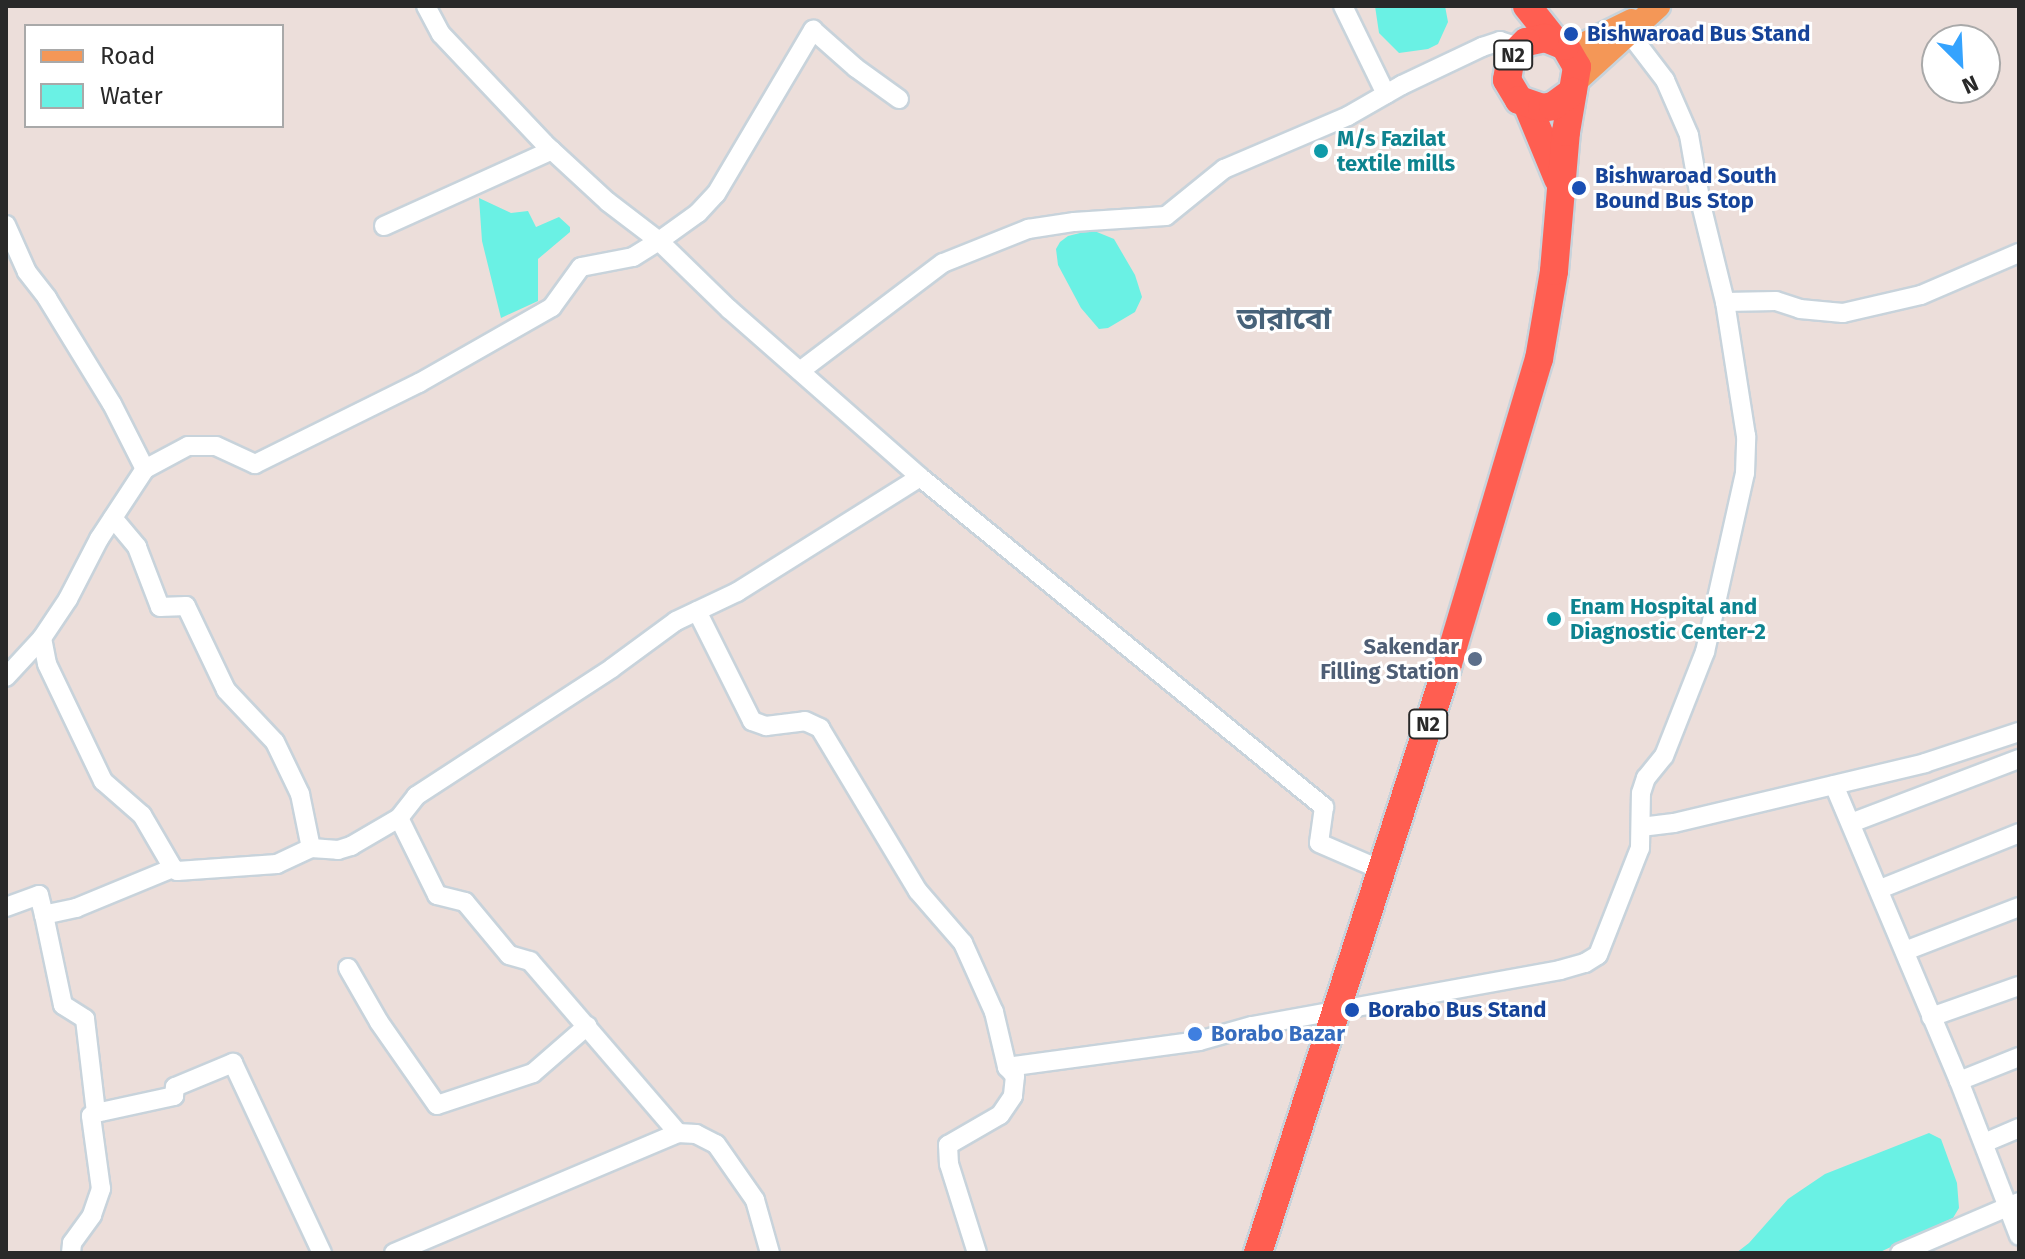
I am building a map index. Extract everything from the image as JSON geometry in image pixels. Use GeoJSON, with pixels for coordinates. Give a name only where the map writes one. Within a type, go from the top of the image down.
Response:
{"type":"FeatureCollection","features":[{"type":"Feature","properties":{"kind":"highway","name":"N2"},"geometry":{"type":"LineString","coordinates":[[1515,6],[1519,47]]}},
{"type":"Feature","properties":{"kind":"highway","name":"N2"},"geometry":{"type":"LineString","coordinates":[[1258,1253],[1447,667],[1539,359],[1554,271],[1561,187],[1577,67],[1527,6]]}},
{"type":"Feature","properties":{"kind":"highway","name":"N2"},"geometry":{"type":"LineString","coordinates":[[1560,43],[1535,39],[1519,47],[1507,68],[1507,80],[1512,91],[1527,104],[1561,187]]}},
{"type":"Feature","properties":{"kind":"highway"},"geometry":{"type":"LineString","coordinates":[[1527,104],[1553,106],[1574,86]]}},
{"type":"Feature","properties":{"kind":"main road"},"geometry":{"type":"LineString","coordinates":[[1574,86],[1627,30],[1655,9]]}},
{"type":"Feature","properties":{"kind":"main road"},"geometry":{"type":"LineString","coordinates":[[1560,43],[1585,44],[1627,30]]}},
{"type":"Feature","properties":{"kind":"street"},"geometry":{"type":"LineString","coordinates":[[426,6],[441,34],[552,150],[608,202],[659,241],[920,477],[1324,807],[1319,843],[1381,870]]}},
{"type":"Feature","properties":{"kind":"street"},"geometry":{"type":"LineString","coordinates":[[1343,6],[1386,94]]}},
{"type":"Feature","properties":{"kind":"street"},"geometry":{"type":"LineString","coordinates":[[6,677],[42,638],[145,469],[188,446],[216,446],[255,464],[406,390],[552,307],[581,267],[633,257],[659,241],[698,213],[716,194],[813,30],[856,68],[899,99]]}},
{"type":"Feature","properties":{"kind":"street"},"geometry":{"type":"LineString","coordinates":[[1007,1067],[1199,1041],[1252,1026],[1585,963],[1598,955],[1640,848],[1641,793],[1646,778],[1664,756],[1705,652],[1745,473],[1746,436],[1725,302],[1701,204],[1689,135],[1665,80],[1627,30]]}},
{"type":"Feature","properties":{"kind":"street"},"geometry":{"type":"LineString","coordinates":[[800,371],[943,263],[1028,229],[1166,216],[1224,169],[1348,116],[1386,94],[1491,44],[1500,41],[1519,47]]}},
{"type":"Feature","properties":{"kind":"street"},"geometry":{"type":"LineString","coordinates":[[384,226],[552,150]]}},
{"type":"Feature","properties":{"kind":"street"},"geometry":{"type":"LineString","coordinates":[[6,225],[27,272],[47,298],[112,404],[145,469]]}},
{"type":"Feature","properties":{"kind":"street"},"geometry":{"type":"LineString","coordinates":[[1725,302],[1776,301],[1800,309],[1843,313],[1921,295],[1976,275],[2019,253]]}},
{"type":"Feature","properties":{"kind":"street"},"geometry":{"type":"LineString","coordinates":[[42,638],[47,664],[103,781],[142,815],[173,868],[177,871],[277,864],[311,848],[338,850],[351,846],[399,818],[416,796],[612,668],[676,621],[737,592],[920,477]]}},
{"type":"Feature","properties":{"kind":"street"},"geometry":{"type":"LineString","coordinates":[[113,518],[137,547],[160,607],[186,606],[226,690],[275,742],[300,794],[311,848]]}},
{"type":"Feature","properties":{"kind":"street"},"geometry":{"type":"LineString","coordinates":[[697,611],[752,721],[766,726],[805,721],[820,728],[918,891],[963,943],[994,1012],[1007,1067],[1015,1076],[1013,1096],[1000,1115],[948,1145],[949,1164],[977,1253]]}},
{"type":"Feature","properties":{"kind":"street"},"geometry":{"type":"LineString","coordinates":[[1641,827],[1674,823],[1925,763],[2019,732]]}},
{"type":"Feature","properties":{"kind":"street"},"geometry":{"type":"LineString","coordinates":[[1851,823],[2019,759]]}},
{"type":"Feature","properties":{"kind":"street"},"geometry":{"type":"LineString","coordinates":[[1834,785],[1984,1143],[2013,1204],[2019,1236]]}},
{"type":"Feature","properties":{"kind":"street"},"geometry":{"type":"LineString","coordinates":[[399,818],[437,895],[465,902],[509,955],[530,961],[678,1133]]}},
{"type":"Feature","properties":{"kind":"street"},"geometry":{"type":"LineString","coordinates":[[1880,889],[2019,833]]}},
{"type":"Feature","properties":{"kind":"street"},"geometry":{"type":"LineString","coordinates":[[44,915],[76,908],[173,868]]}},
{"type":"Feature","properties":{"kind":"street"},"geometry":{"type":"LineString","coordinates":[[6,907],[39,895],[63,1005],[85,1019],[96,1113]]}},
{"type":"Feature","properties":{"kind":"street"},"geometry":{"type":"LineString","coordinates":[[1905,951],[2019,907]]}},
{"type":"Feature","properties":{"kind":"street"},"geometry":{"type":"LineString","coordinates":[[348,968],[379,1022],[437,1105],[533,1073],[587,1026]]}},
{"type":"Feature","properties":{"kind":"street"},"geometry":{"type":"LineString","coordinates":[[1931,1017],[2019,986]]}},
{"type":"Feature","properties":{"kind":"street"},"geometry":{"type":"LineString","coordinates":[[1959,1081],[2019,1057]]}},
{"type":"Feature","properties":{"kind":"street"},"geometry":{"type":"LineString","coordinates":[[71,1253],[72,1243],[92,1215],[101,1189],[91,1116],[174,1096],[175,1087],[233,1063],[322,1253]]}},
{"type":"Feature","properties":{"kind":"street"},"geometry":{"type":"LineString","coordinates":[[1984,1143],[2019,1128]]}},
{"type":"Feature","properties":{"kind":"street"},"geometry":{"type":"LineString","coordinates":[[394,1253],[678,1133],[696,1134],[716,1144],[755,1200],[770,1253]]}},
{"type":"Feature","properties":{"kind":"street"},"geometry":{"type":"LineString","coordinates":[[1900,1253],[2013,1204]]}},
{"type":"Feature","properties":{"kind":"water"},"geometry":{"type":"Polygon","coordinates":[[[1375,6],[1445,6],[1448,22],[1438,44],[1428,49],[1399,53],[1379,33],[1375,6]]]}},
{"type":"Feature","properties":{"kind":"water"},"geometry":{"type":"Polygon","coordinates":[[[479,198],[511,213],[528,211],[536,227],[559,217],[570,227],[570,232],[538,259],[538,301],[501,318],[482,241],[479,198]]]}},
{"type":"Feature","properties":{"kind":"water"},"geometry":{"type":"Polygon","coordinates":[[[1092,230],[1114,239],[1135,275],[1142,297],[1135,312],[1108,328],[1099,329],[1081,308],[1058,265],[1056,249],[1060,242],[1068,236],[1092,230]]]}},
{"type":"Feature","properties":{"kind":"water"},"geometry":{"type":"Polygon","coordinates":[[[1929,1133],[1941,1139],[1957,1183],[1959,1208],[1953,1218],[1878,1253],[1736,1253],[1749,1243],[1788,1199],[1825,1174],[1929,1133]]]}},
{"type":"Feature","properties":{"kind":"place","name":"Bishwaroad Bus Stand"},"geometry":{"type":"Point","coordinates":[1571,34]}},
{"type":"Feature","properties":{"kind":"place","name":"M/s Fazilat textile mills"},"geometry":{"type":"Point","coordinates":[1321,151]}},
{"type":"Feature","properties":{"kind":"place","name":"Bishwaroad South Bound Bus Stop"},"geometry":{"type":"Point","coordinates":[1579,188]}},
{"type":"Feature","properties":{"kind":"place","name":"Enam Hospital and Diagnostic Center-2"},"geometry":{"type":"Point","coordinates":[1554,619]}},
{"type":"Feature","properties":{"kind":"place","name":"Sakendar Filling Station"},"geometry":{"type":"Point","coordinates":[1475,659]}},
{"type":"Feature","properties":{"kind":"place","name":"Borabo Bus Stand"},"geometry":{"type":"Point","coordinates":[1352,1010]}},
{"type":"Feature","properties":{"kind":"place","name":"Borabo Bazar"},"geometry":{"type":"Point","coordinates":[1195,1034]}},
{"type":"Feature","properties":{"kind":"district","name":"তারাবো"},"geometry":{"type":"Point","coordinates":[1284,319]}}]}
